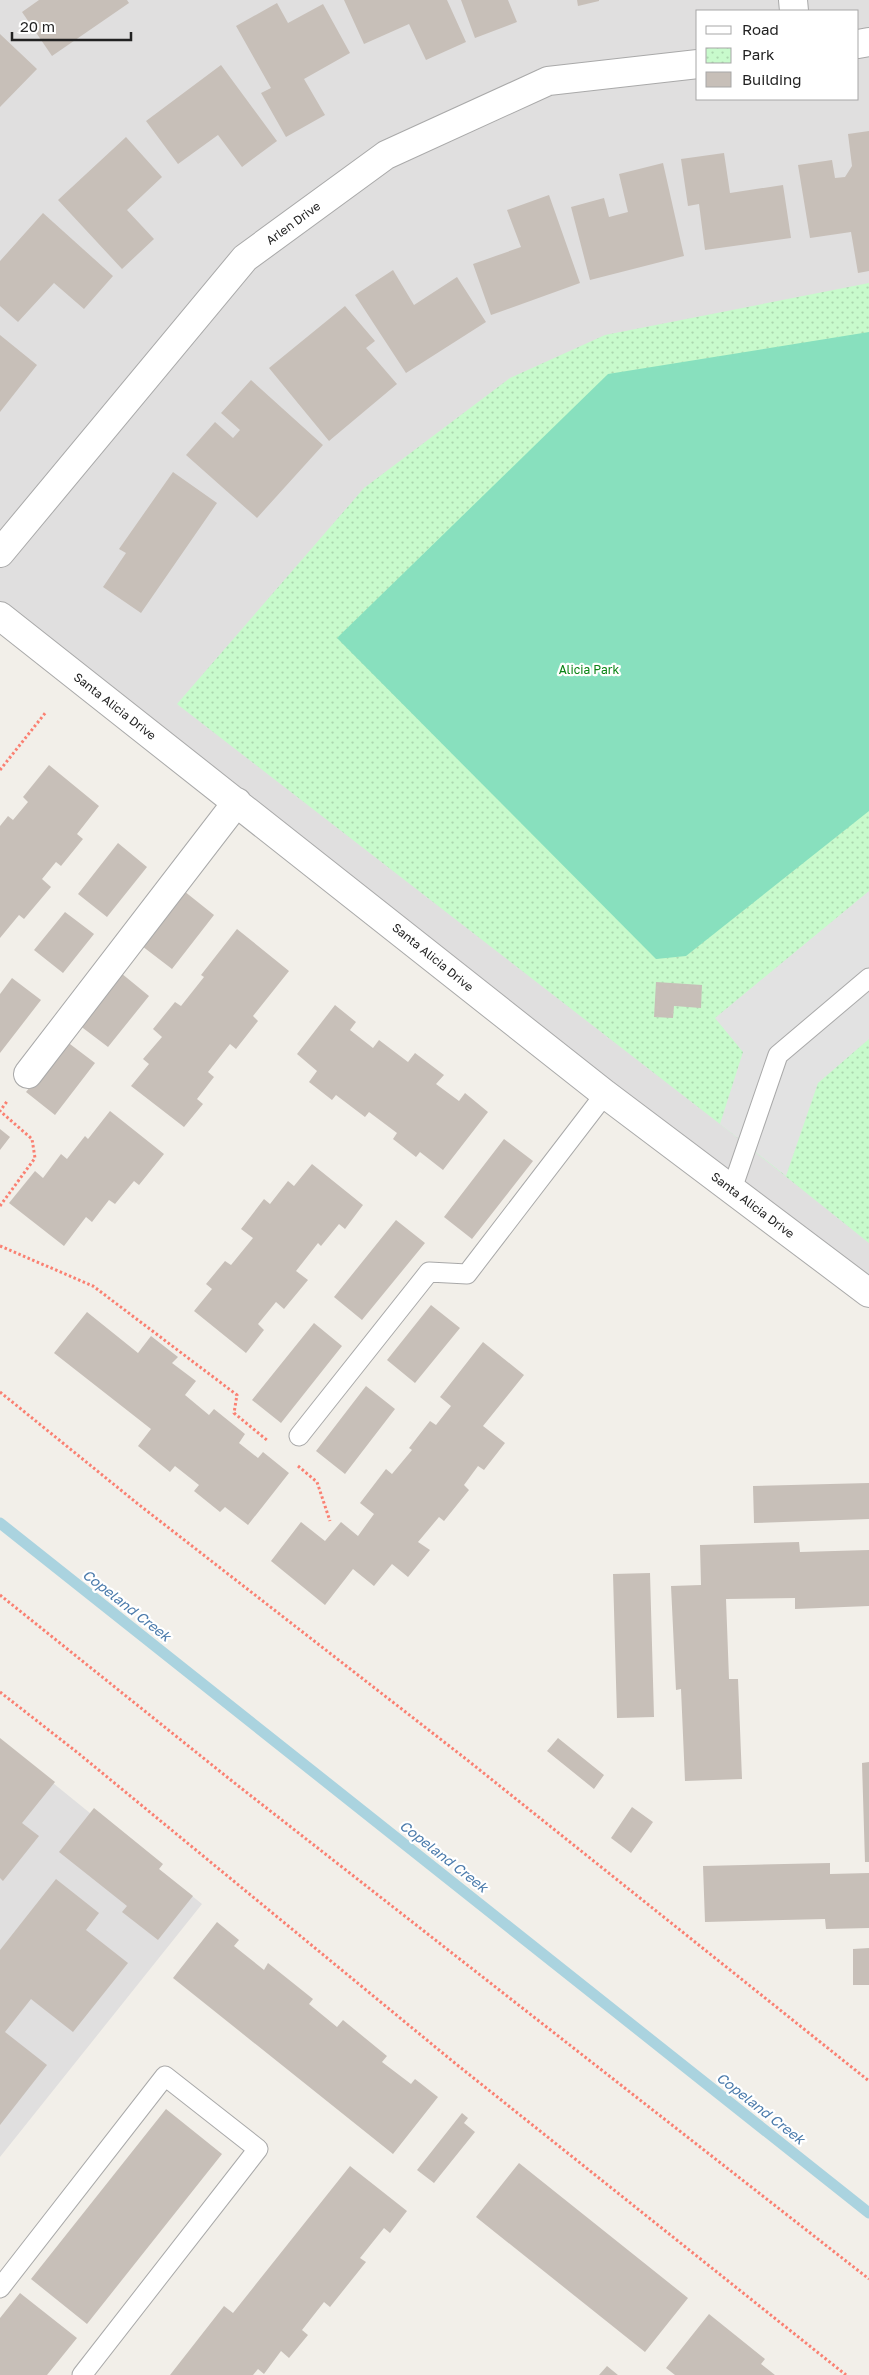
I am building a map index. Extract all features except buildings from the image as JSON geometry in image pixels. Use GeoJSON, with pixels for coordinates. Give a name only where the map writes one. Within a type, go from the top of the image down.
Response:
{"type":"FeatureCollection","features":[{"type":"Feature","properties":{"kind":"street","name":"Arlen Drive"},"geometry":{"type":"LineString","coordinates":[[0,553],[245,258],[386,155],[548,81],[696,64]]}},
{"type":"Feature","properties":{"kind":"street","name":"Santa Alicia Drive"},"geometry":{"type":"LineString","coordinates":[[0,616],[605,1094],[869,1293]]}},
{"type":"Feature","properties":{"kind":"street"},"geometry":{"type":"LineString","coordinates":[[28,1074],[237,802]]}},
{"type":"Feature","properties":{"kind":"lane"},"geometry":{"type":"LineString","coordinates":[[732,1189],[778,1055],[869,978]]}},
{"type":"Feature","properties":{"kind":"lane"},"geometry":{"type":"LineString","coordinates":[[299,1436],[429,1272],[467,1274],[605,1094]]}},
{"type":"Feature","properties":{"kind":"lane"},"geometry":{"type":"LineString","coordinates":[[0,2288],[165,2076],[258,2149],[82,2375]]}},
{"type":"Feature","properties":{"kind":"path"},"geometry":{"type":"LineString","coordinates":[[0,770],[46,712]]}},
{"type":"Feature","properties":{"kind":"path"},"geometry":{"type":"LineString","coordinates":[[0,1206],[35,1158],[32,1139],[0,1111],[28,1074]]}},
{"type":"Feature","properties":{"kind":"path"},"geometry":{"type":"LineString","coordinates":[[0,1246],[93,1286],[236,1395],[234,1413],[272,1445]]}},
{"type":"Feature","properties":{"kind":"path"},"geometry":{"type":"LineString","coordinates":[[0,1392],[138,1504],[466,1759],[869,2081]]}},
{"type":"Feature","properties":{"kind":"path"},"geometry":{"type":"LineString","coordinates":[[295,1464],[317,1482],[330,1521]]}},
{"type":"Feature","properties":{"kind":"path"},"geometry":{"type":"LineString","coordinates":[[0,1595],[232,1781],[869,2279]]}},
{"type":"Feature","properties":{"kind":"path"},"geometry":{"type":"LineString","coordinates":[[0,1692],[78,1753],[456,2064],[846,2375]]}},
{"type":"Feature","properties":{"kind":"shaded area"},"geometry":{"type":"Polygon","coordinates":[[[0,0],[869,0],[869,1301],[0,616],[0,0]]]}},
{"type":"Feature","properties":{"kind":"shaded area"},"geometry":{"type":"Polygon","coordinates":[[[869,891],[869,1039],[818,1083],[786,1176],[720,1124],[743,1052],[715,1018],[869,891]]]}},
{"type":"Feature","properties":{"kind":"shaded area"},"geometry":{"type":"Polygon","coordinates":[[[0,1740],[202,1904],[0,2157],[0,1740]]]}},
{"type":"Feature","properties":{"kind":"green space","name":"Alicia Park"},"geometry":{"type":"Polygon","coordinates":[[[869,283],[869,1243],[720,1124],[177,704],[364,488],[510,378],[605,335],[869,283]]]}},
{"type":"Feature","properties":{"kind":"green space"},"geometry":{"type":"Polygon","coordinates":[[[869,332],[869,811],[686,956],[656,959],[337,638],[608,374],[869,332]]]}},
{"type":"Feature","properties":{"kind":"waterway","name":"Copeland Creek"},"geometry":{"type":"LineString","coordinates":[[0,1523],[869,2213]]}}]}
